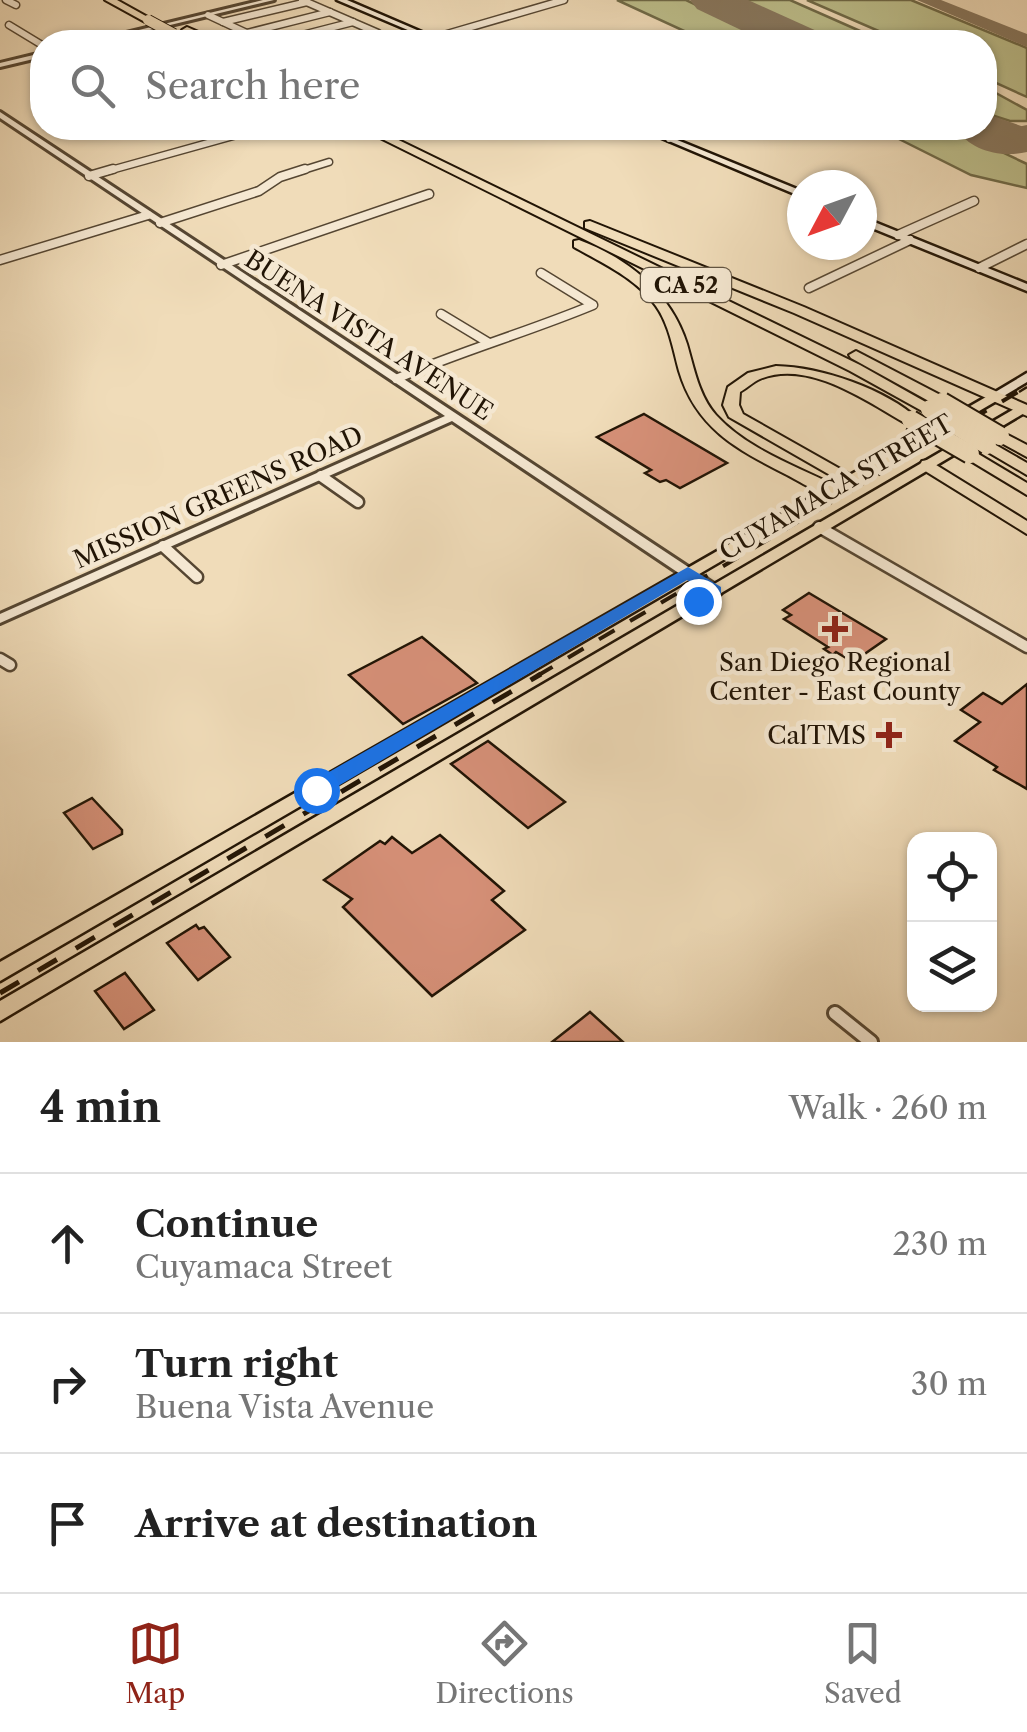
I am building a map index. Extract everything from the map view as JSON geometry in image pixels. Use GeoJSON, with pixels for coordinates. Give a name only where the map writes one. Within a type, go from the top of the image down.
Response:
{"type":"FeatureCollection","features":[{"type":"Feature","properties":{"kind":"highway"},"geometry":{"type":"LineString","coordinates":[[110,0],[167,30]]}},
{"type":"Feature","properties":{"kind":"highway"},"geometry":{"type":"LineString","coordinates":[[130,0],[187,30]]}},
{"type":"Feature","properties":{"kind":"highway","name":"CA 52"},"geometry":{"type":"LineString","coordinates":[[391,140],[936,406]]}},
{"type":"Feature","properties":{"kind":"highway","name":"CA 52"},"geometry":{"type":"LineString","coordinates":[[413,140],[851,352],[994,440],[1027,452]]}},
{"type":"Feature","properties":{"kind":"highway"},"geometry":{"type":"LineString","coordinates":[[440,164],[631,275],[652,292],[674,327],[693,388],[710,418],[726,432],[830,490]]}},
{"type":"Feature","properties":{"kind":"highway"},"geometry":{"type":"LineString","coordinates":[[590,225],[800,310],[1025,408]]}},
{"type":"Feature","properties":{"kind":"highway"},"geometry":{"type":"LineString","coordinates":[[850,479],[737,416],[731,405],[733,390],[740,382],[768,373],[814,374],[845,383],[1027,490]]}},
{"type":"Feature","properties":{"kind":"highway","name":"CA 52"},"geometry":{"type":"LineString","coordinates":[[994,440],[1027,470]]}},
{"type":"Feature","properties":{"kind":"highway"},"geometry":{"type":"LineString","coordinates":[[928,465],[1027,529]]}},
{"type":"Feature","properties":{"kind":"main road"},"geometry":{"type":"LineString","coordinates":[[340,0],[411,30]]}},
{"type":"Feature","properties":{"kind":"main road"},"geometry":{"type":"LineString","coordinates":[[671,140],[787,188]]}},
{"type":"Feature","properties":{"kind":"main road"},"geometry":{"type":"LineString","coordinates":[[877,226],[1027,288]]}},
{"type":"Feature","properties":{"kind":"main road","name":"CUYAMACA STREET"},"geometry":{"type":"LineString","coordinates":[[0,972],[1027,377]]}},
{"type":"Feature","properties":{"kind":"main road","name":"CUYAMACA STREET"},"geometry":{"type":"LineString","coordinates":[[0,1012],[1025,408]]}},
{"type":"Feature","properties":{"kind":"street"},"geometry":{"type":"LineString","coordinates":[[6,0],[16,5]]}},
{"type":"Feature","properties":{"kind":"street"},"geometry":{"type":"LineString","coordinates":[[144,30],[271,0]]}},
{"type":"Feature","properties":{"kind":"street"},"geometry":{"type":"LineString","coordinates":[[471,30],[564,0]]}},
{"type":"Feature","properties":{"kind":"street"},"geometry":{"type":"LineString","coordinates":[[223,22],[304,1],[371,30]]}},
{"type":"Feature","properties":{"kind":"street"},"geometry":{"type":"LineString","coordinates":[[261,30],[330,12]]}},
{"type":"Feature","properties":{"kind":"street"},"geometry":{"type":"LineString","coordinates":[[208,15],[238,30]]}},
{"type":"Feature","properties":{"kind":"street"},"geometry":{"type":"LineString","coordinates":[[322,30],[354,22]]}},
{"type":"Feature","properties":{"kind":"street"},"geometry":{"type":"LineString","coordinates":[[9,25],[30,38]]}},
{"type":"Feature","properties":{"kind":"street"},"geometry":{"type":"LineString","coordinates":[[0,65],[30,57]]}},
{"type":"Feature","properties":{"kind":"street","name":"BUENA VISTA AVENUE"},"geometry":{"type":"LineString","coordinates":[[0,114],[30,135]]}},
{"type":"Feature","properties":{"kind":"street","name":"BUENA VISTA AVENUE"},"geometry":{"type":"LineString","coordinates":[[37,140],[715,590]]}},
{"type":"Feature","properties":{"kind":"street"},"geometry":{"type":"LineString","coordinates":[[89,176],[219,140]]}},
{"type":"Feature","properties":{"kind":"street"},"geometry":{"type":"LineString","coordinates":[[160,223],[259,191],[280,178],[329,162]]}},
{"type":"Feature","properties":{"kind":"street"},"geometry":{"type":"LineString","coordinates":[[222,265],[429,194]]}},
{"type":"Feature","properties":{"kind":"street"},"geometry":{"type":"LineString","coordinates":[[809,288],[974,201]]}},
{"type":"Feature","properties":{"kind":"street"},"geometry":{"type":"LineString","coordinates":[[0,260],[148,215]]}},
{"type":"Feature","properties":{"kind":"street"},"geometry":{"type":"LineString","coordinates":[[979,268],[1027,244]]}},
{"type":"Feature","properties":{"kind":"street"},"geometry":{"type":"LineString","coordinates":[[396,379],[489,343],[513,338],[593,304],[542,273]]}},
{"type":"Feature","properties":{"kind":"street"},"geometry":{"type":"LineString","coordinates":[[441,314],[489,343]]}},
{"type":"Feature","properties":{"kind":"street","name":"MISSION GREENS ROAD"},"geometry":{"type":"LineString","coordinates":[[0,620],[454,416]]}},
{"type":"Feature","properties":{"kind":"street"},"geometry":{"type":"LineString","coordinates":[[321,476],[358,502]]}},
{"type":"Feature","properties":{"kind":"street"},"geometry":{"type":"LineString","coordinates":[[819,527],[1027,647]]}},
{"type":"Feature","properties":{"kind":"street"},"geometry":{"type":"LineString","coordinates":[[163,546],[197,578]]}},
{"type":"Feature","properties":{"kind":"street"},"geometry":{"type":"LineString","coordinates":[[835,1013],[871,1042]]}},
{"type":"Feature","properties":{"kind":"green space"},"geometry":{"type":"Polygon","coordinates":[[[617,0],[686,0],[749,30],[682,30],[617,0]]]}},
{"type":"Feature","properties":{"kind":"green space"},"geometry":{"type":"Polygon","coordinates":[[[740,0],[790,0],[858,30],[806,30],[740,0]]]}},
{"type":"Feature","properties":{"kind":"green space"},"geometry":{"type":"Polygon","coordinates":[[[807,0],[911,0],[984,30],[876,30],[807,0]]]}},
{"type":"Feature","properties":{"kind":"green space"},"geometry":{"type":"Polygon","coordinates":[[[997,36],[1027,48],[1027,97],[997,83],[997,36]]]}},
{"type":"Feature","properties":{"kind":"green space"},"geometry":{"type":"Polygon","coordinates":[[[997,94],[1027,110],[1027,121],[997,117],[997,94]]]}},
{"type":"Feature","properties":{"kind":"green space"},"geometry":{"type":"Polygon","coordinates":[[[901,140],[976,140],[1027,164],[1027,188],[971,175],[901,140]]]}},
{"type":"Feature","properties":{"kind":"building"},"geometry":{"type":"Polygon","coordinates":[[[644,414],[727,463],[680,488],[645,473],[651,470],[597,437],[644,414]]]}},
{"type":"Feature","properties":{"kind":"building","name":"San Diego Regional Center - East County"},"geometry":{"type":"Polygon","coordinates":[[[809,593],[886,639],[853,662],[836,652],[833,655],[824,649],[828,647],[784,619],[791,615],[783,610],[809,593]]]}},
{"type":"Feature","properties":{"kind":"building"},"geometry":{"type":"Polygon","coordinates":[[[422,637],[477,683],[403,724],[349,675],[422,637]]]}},
{"type":"Feature","properties":{"kind":"building"},"geometry":{"type":"Polygon","coordinates":[[[1027,684],[1027,789],[955,741],[980,722],[961,710],[983,693],[1002,704],[1027,684]]]}},
{"type":"Feature","properties":{"kind":"building"},"geometry":{"type":"Polygon","coordinates":[[[488,741],[565,802],[528,828],[451,764],[488,741]]]}},
{"type":"Feature","properties":{"kind":"building"},"geometry":{"type":"Polygon","coordinates":[[[92,798],[122,830],[122,834],[93,849],[64,813],[92,798]]]}},
{"type":"Feature","properties":{"kind":"building"},"geometry":{"type":"Polygon","coordinates":[[[440,835],[504,891],[492,900],[525,930],[432,996],[343,907],[352,899],[324,880],[380,841],[385,844],[392,837],[412,853],[440,835]]]}},
{"type":"Feature","properties":{"kind":"building"},"geometry":{"type":"Polygon","coordinates":[[[196,925],[199,929],[204,927],[230,957],[198,980],[167,943],[196,925]]]}},
{"type":"Feature","properties":{"kind":"building"},"geometry":{"type":"Polygon","coordinates":[[[125,973],[154,1010],[124,1029],[95,991],[125,973]]]}},
{"type":"Feature","properties":{"kind":"building"},"geometry":{"type":"Polygon","coordinates":[[[590,1012],[623,1042],[552,1042],[580,1020],[590,1012]]]}},
{"type":"Feature","properties":{"kind":"taxiway"},"geometry":{"type":"LineString","coordinates":[[926,0],[1027,41]]}},
{"type":"Feature","properties":{"kind":"taxiway"},"geometry":{"type":"LineString","coordinates":[[1002,137],[1027,131]]}},
{"type":"Feature","properties":{"kind":"runway"},"geometry":{"type":"LineString","coordinates":[[712,0],[776,30]]}},
{"type":"Feature","properties":{"kind":"runway"},"geometry":{"type":"LineString","coordinates":[[997,135],[1008,140]]}},
{"type":"Feature","properties":{"kind":"railway"},"geometry":{"type":"LineString","coordinates":[[1019,392],[1027,387]]}},
{"type":"Feature","properties":{"kind":"railway"},"geometry":{"type":"LineString","coordinates":[[537,676],[1023,389]]}},
{"type":"Feature","properties":{"kind":"railway"},"geometry":{"type":"LineString","coordinates":[[0,993],[541,674]]}},
{"type":"Feature","properties":{"kind":"place","name":"San Diego Regional Center - East County"},"geometry":{"type":"Point","coordinates":[835,629]}},
{"type":"Feature","properties":{"kind":"place","name":"CalTMS"},"geometry":{"type":"Point","coordinates":[889,735]}},
{"type":"Feature","properties":{"kind":"route"},"geometry":{"type":"LineString","coordinates":[[316,790],[688,572],[715,590],[698,601]]}}]}
